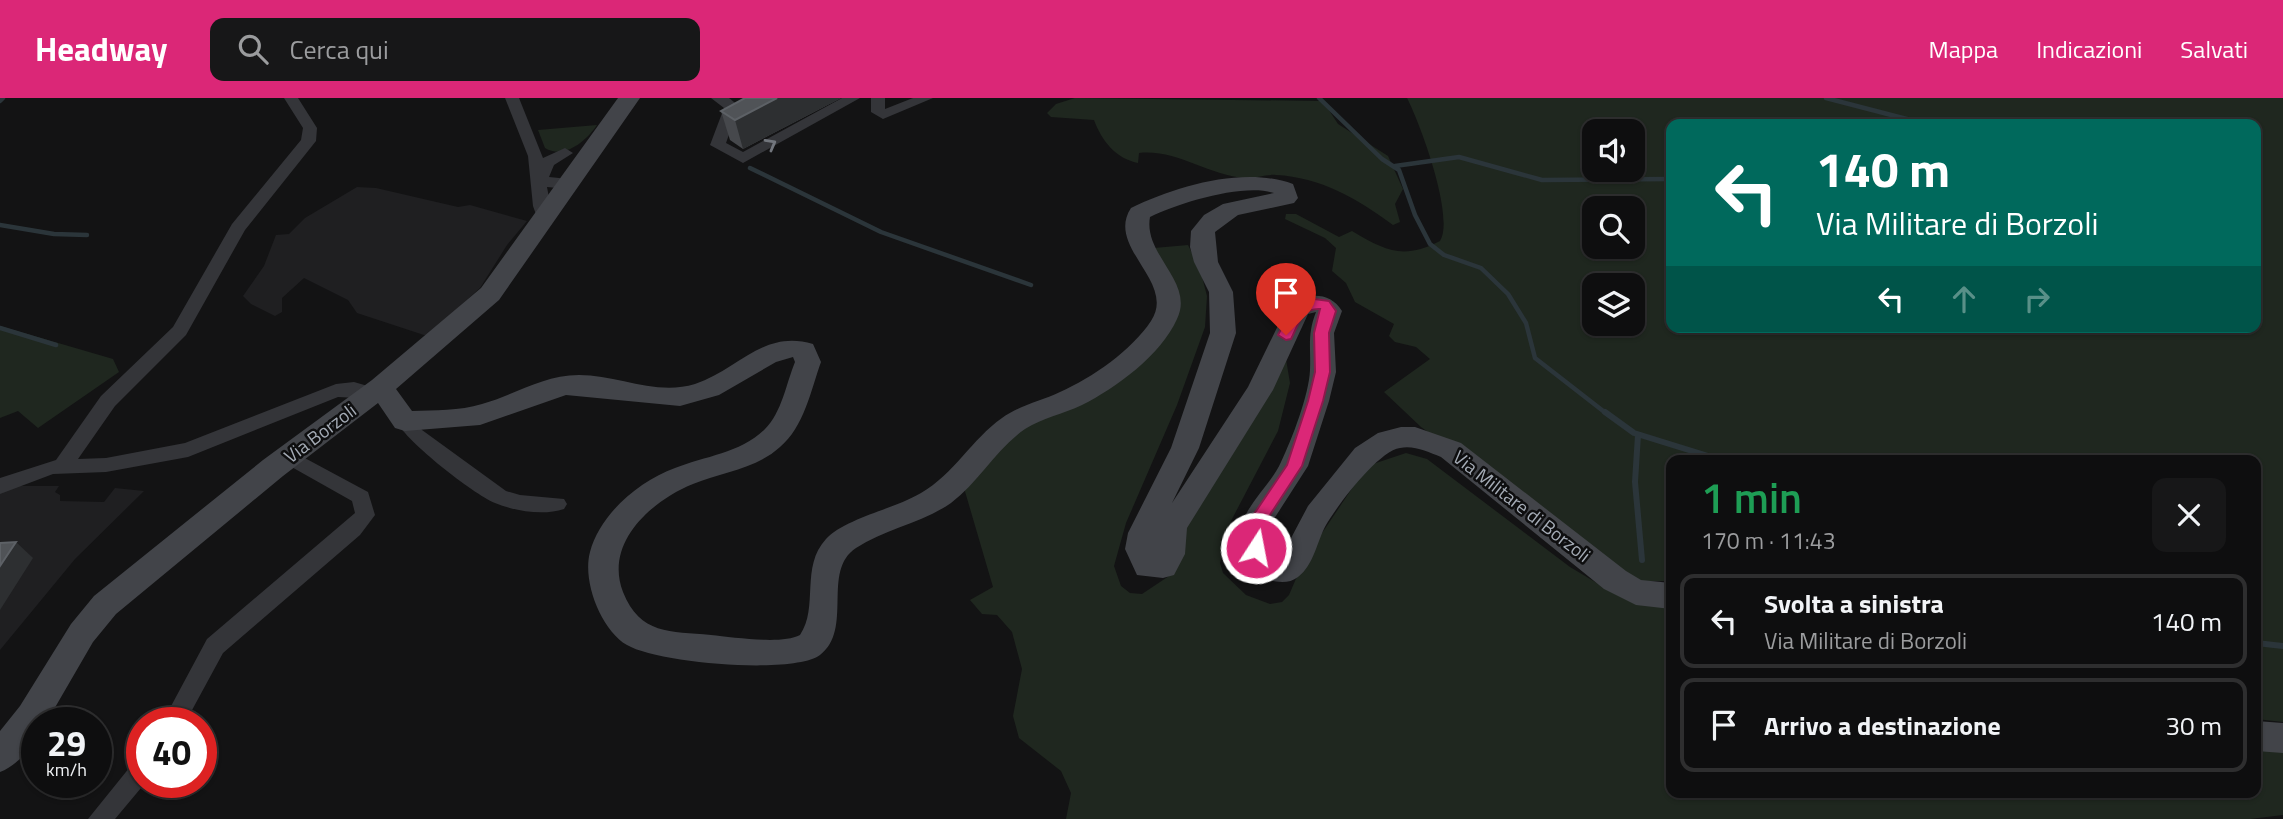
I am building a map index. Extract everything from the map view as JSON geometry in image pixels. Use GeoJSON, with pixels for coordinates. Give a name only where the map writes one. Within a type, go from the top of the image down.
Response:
{"type":"FeatureCollection","features":[{"type":"Feature","properties":{"kind":"street"},"geometry":{"type":"LineString","coordinates":[[62,466],[108,401],[180,331],[238,228],[273,181],[308,141],[310,128],[291,98]]}},
{"type":"Feature","properties":{"kind":"street"},"geometry":{"type":"LineString","coordinates":[[512,98],[533,148],[540,179],[539,207],[545,219]]}},
{"type":"Feature","properties":{"kind":"street","name":"Via Borzoli"},"geometry":{"type":"LineString","coordinates":[[0,757],[32,716],[82,633],[105,605],[289,456],[376,390],[490,294],[629,98]]}},
{"type":"Feature","properties":{"kind":"street"},"geometry":{"type":"LineString","coordinates":[[718,98],[732,106],[718,145],[743,158],[853,98]]}},
{"type":"Feature","properties":{"kind":"street"},"geometry":{"type":"LineString","coordinates":[[878,98],[878,112],[883,115],[926,98]]}},
{"type":"Feature","properties":{"kind":"street"},"geometry":{"type":"LineString","coordinates":[[720,136],[738,126]]}},
{"type":"Feature","properties":{"kind":"street"},"geometry":{"type":"LineString","coordinates":[[720,136],[734,145]]}},
{"type":"Feature","properties":{"kind":"street"},"geometry":{"type":"LineString","coordinates":[[533,148],[565,153],[590,153]]}},
{"type":"Feature","properties":{"kind":"street"},"geometry":{"type":"LineString","coordinates":[[540,179],[548,162],[565,153]]}},
{"type":"Feature","properties":{"kind":"street"},"geometry":{"type":"LineString","coordinates":[[540,179],[550,183],[569,184]]}},
{"type":"Feature","properties":{"kind":"street","name":"Via Militare di Borzoli"},"geometry":{"type":"LineString","coordinates":[[405,421],[474,417],[564,385],[640,396],[688,396],[724,383],[780,349],[793,346],[804,350],[808,362],[775,437],[748,454],[681,476],[654,492],[608,540],[601,566],[601,578],[619,617],[634,634],[643,638],[790,652],[806,647],[815,638],[830,554],[839,543],[941,494],[965,474],[999,434],[1032,413],[1075,397],[1156,333],[1168,315],[1166,289],[1136,234],[1139,213],[1174,198],[1268,182],[1285,189],[1286,198],[1231,209],[1212,220],[1203,231],[1202,247],[1206,262],[1221,292],[1223,333],[1185,448],[1143,533],[1140,549],[1148,566],[1163,566],[1170,554],[1173,526],[1260,390],[1298,309],[1307,303],[1316,303],[1324,305],[1329,311],[1321,333],[1323,372],[1316,401],[1294,466],[1258,520],[1255,534],[1256,548],[1273,569],[1286,570],[1296,562],[1312,522],[1374,445],[1405,436],[1429,440],[1451,450],[1615,580],[1636,592],[1666,595]]}},
{"type":"Feature","properties":{"kind":"street"},"geometry":{"type":"LineString","coordinates":[[0,486],[52,467],[144,460],[188,450],[329,393],[354,389],[376,390],[415,435],[499,496],[519,503],[557,504]]}},
{"type":"Feature","properties":{"kind":"street"},"geometry":{"type":"LineString","coordinates":[[182,707],[215,646],[353,529],[365,515],[361,497],[289,456]]}},
{"type":"Feature","properties":{"kind":"street"},"geometry":{"type":"LineString","coordinates":[[2261,736],[2283,738]]}},
{"type":"Feature","properties":{"kind":"street"},"geometry":{"type":"LineString","coordinates":[[100,819],[126,789]]}},
{"type":"Feature","properties":{"kind":"shaded area"},"geometry":{"type":"Polygon","coordinates":[[[1075,98],[1323,101],[1338,124],[1388,156],[1403,189],[1395,204],[1400,222],[1393,225],[1352,198],[1308,180],[1276,175],[1248,178],[1231,176],[1179,158],[1153,153],[1139,153],[1138,163],[1130,161],[1110,148],[1094,120],[1051,117],[1047,113],[1056,104],[1075,98]]]}},
{"type":"Feature","properties":{"kind":"shaded area"},"geometry":{"type":"Polygon","coordinates":[[[1407,98],[2283,98],[2283,722],[2261,720],[2261,455],[1666,455],[1666,581],[1633,581],[1421,427],[1384,392],[1430,359],[1416,347],[1395,342],[1389,336],[1394,324],[1355,302],[1346,283],[1332,271],[1336,248],[1325,238],[1285,219],[1286,214],[1296,214],[1339,237],[1352,231],[1395,251],[1427,247],[1440,241],[1443,229],[1440,192],[1407,98]]]}},
{"type":"Feature","properties":{"kind":"shaded area"},"geometry":{"type":"Polygon","coordinates":[[[597,125],[575,147],[560,152],[545,148],[538,130],[597,125]]]}},
{"type":"Feature","properties":{"kind":"shaded area"},"geometry":{"type":"Polygon","coordinates":[[[357,187],[376,188],[458,207],[470,205],[527,221],[507,245],[480,288],[427,336],[357,313],[348,300],[304,278],[282,298],[282,312],[275,316],[251,304],[243,296],[264,266],[276,235],[289,234],[305,218],[357,187]]]}},
{"type":"Feature","properties":{"kind":"shaded area"},"geometry":{"type":"Polygon","coordinates":[[[1188,245],[1200,269],[1207,296],[1205,327],[1177,405],[1126,523],[1114,566],[1121,586],[1130,593],[1142,594],[1169,576],[1182,535],[1286,359],[1290,383],[1278,431],[1231,521],[1220,563],[1223,573],[1246,595],[1270,604],[1282,602],[1289,595],[1304,560],[1367,466],[1406,453],[1427,459],[1570,567],[1612,592],[1666,604],[1666,798],[2261,798],[2261,746],[2283,748],[2283,815],[2250,819],[1066,819],[1071,793],[1061,771],[1019,738],[1013,716],[1022,669],[1012,632],[997,615],[982,614],[970,600],[993,587],[964,488],[1001,444],[1176,318],[1154,248],[1188,245]]]}},
{"type":"Feature","properties":{"kind":"shaded area"},"geometry":{"type":"Polygon","coordinates":[[[0,326],[113,359],[119,372],[38,428],[18,411],[0,418],[0,326]]]}},
{"type":"Feature","properties":{"kind":"shaded area"},"geometry":{"type":"Polygon","coordinates":[[[0,486],[59,486],[55,492],[60,495],[60,501],[104,502],[115,488],[144,491],[75,559],[0,650],[0,486]]]}},
{"type":"Feature","properties":{"kind":"building"},"geometry":{"type":"Polygon","coordinates":[[[745,98],[777,98],[735,120],[721,111],[745,98]]]}},
{"type":"Feature","properties":{"kind":"building"},"geometry":{"type":"Polygon","coordinates":[[[16,542],[0,566],[0,543],[16,542]]]}},
{"type":"Feature","properties":{"kind":"waterway"},"geometry":{"type":"LineString","coordinates":[[0,101],[3,98]]}},
{"type":"Feature","properties":{"kind":"waterway"},"geometry":{"type":"LineString","coordinates":[[1319,98],[1382,159],[1399,170],[1415,215],[1430,244],[1444,255],[1481,268],[1508,294],[1526,323],[1535,358],[1607,414]]}},
{"type":"Feature","properties":{"kind":"waterway"},"geometry":{"type":"LineString","coordinates":[[1826,98],[1907,119]]}},
{"type":"Feature","properties":{"kind":"waterway"},"geometry":{"type":"LineString","coordinates":[[1395,166],[1459,157],[1542,180],[1666,179]]}},
{"type":"Feature","properties":{"kind":"waterway"},"geometry":{"type":"LineString","coordinates":[[750,168],[881,232],[1031,285]]}},
{"type":"Feature","properties":{"kind":"waterway"},"geometry":{"type":"LineString","coordinates":[[0,225],[54,234],[87,235]]}},
{"type":"Feature","properties":{"kind":"waterway"},"geometry":{"type":"LineString","coordinates":[[0,328],[56,345]]}},
{"type":"Feature","properties":{"kind":"waterway"},"geometry":{"type":"LineString","coordinates":[[1605,412],[1634,433],[1705,455]]}},
{"type":"Feature","properties":{"kind":"waterway"},"geometry":{"type":"LineString","coordinates":[[1638,435],[1635,482],[1642,560]]}},
{"type":"Feature","properties":{"kind":"waterway"},"geometry":{"type":"LineString","coordinates":[[2261,644],[2283,646]]}},
{"type":"Feature","properties":{"kind":"route"},"geometry":{"type":"LineString","coordinates":[[1256,548],[1258,520],[1294,466],[1316,401],[1323,372],[1321,333],[1329,311],[1324,305],[1307,303],[1298,309],[1286,335]]}}]}
